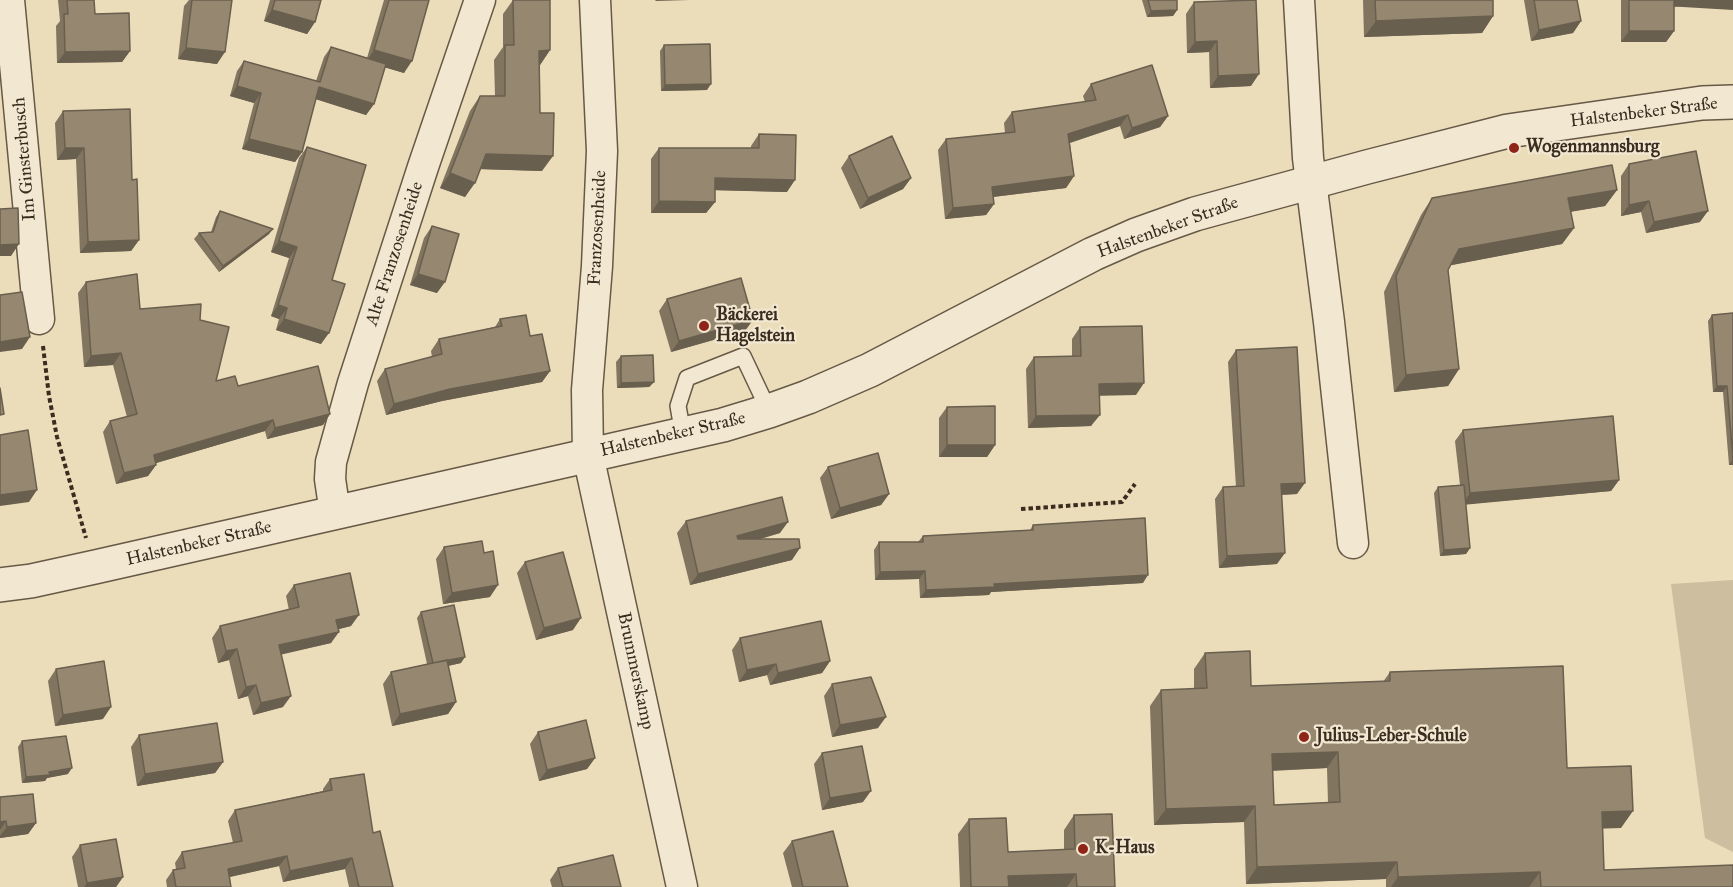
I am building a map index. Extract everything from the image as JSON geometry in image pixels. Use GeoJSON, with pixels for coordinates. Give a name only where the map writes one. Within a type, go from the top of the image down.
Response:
{"type":"FeatureCollection","features":[{"type":"Feature","properties":{"kind":"street","name":"Im Ginsterbusch"},"geometry":{"type":"LineString","coordinates":[[9,0],[8,65],[39,319]]}},
{"type":"Feature","properties":{"kind":"street","name":"Alte Franzosenheide"},"geometry":{"type":"LineString","coordinates":[[335,513],[330,479],[331,462],[353,383],[480,0]]}},
{"type":"Feature","properties":{"kind":"street","name":"Franzosenheide"},"geometry":{"type":"LineString","coordinates":[[588,455],[587,390],[597,266],[602,151],[595,0]]}},
{"type":"Feature","properties":{"kind":"street"},"geometry":{"type":"LineString","coordinates":[[1299,0],[1310,182],[1329,322],[1353,543]]}},
{"type":"Feature","properties":{"kind":"street","name":"Halstenbeker Straße"},"geometry":{"type":"LineString","coordinates":[[0,585],[31,581],[335,513],[683,434],[769,411],[808,397],[880,365],[1055,273],[1136,235],[1195,214],[1508,131],[1702,104],[1733,102]]}},
{"type":"Feature","properties":{"kind":"street","name":"Brummerskamp"},"geometry":{"type":"LineString","coordinates":[[588,455],[682,887]]}},
{"type":"Feature","properties":{"kind":"lane"},"geometry":{"type":"LineString","coordinates":[[683,434],[678,406],[687,378],[743,356],[769,411]]}},
{"type":"Feature","properties":{"kind":"path"},"geometry":{"type":"LineString","coordinates":[[39,319],[57,437],[95,567]]}},
{"type":"Feature","properties":{"kind":"path"},"geometry":{"type":"LineString","coordinates":[[1021,509],[1122,502],[1135,484]]}},
{"type":"Feature","properties":{"kind":"shaded area"},"geometry":{"type":"Polygon","coordinates":[[[1733,580],[1733,852],[1705,838],[1671,584],[1733,580]]]}},
{"type":"Feature","properties":{"kind":"building"},"geometry":{"type":"Polygon","coordinates":[[[67,0],[94,0],[95,14],[129,13],[130,51],[65,52],[64,14],[68,14],[67,0]]]}},
{"type":"Feature","properties":{"kind":"building"},"geometry":{"type":"Polygon","coordinates":[[[192,0],[232,0],[225,52],[186,48],[192,0]]]}},
{"type":"Feature","properties":{"kind":"building"},"geometry":{"type":"Polygon","coordinates":[[[275,0],[321,0],[315,22],[272,10],[275,0]]]}},
{"type":"Feature","properties":{"kind":"building"},"geometry":{"type":"Polygon","coordinates":[[[389,0],[429,0],[412,61],[374,50],[389,0]]]}},
{"type":"Feature","properties":{"kind":"building"},"geometry":{"type":"Polygon","coordinates":[[[513,0],[550,0],[550,50],[539,51],[540,113],[554,113],[553,156],[486,154],[475,183],[450,173],[480,96],[505,96],[505,45],[514,45],[513,0]]]}},
{"type":"Feature","properties":{"kind":"building"},"geometry":{"type":"Polygon","coordinates":[[[1148,0],[1177,0],[1177,10],[1151,11],[1148,0]]]}},
{"type":"Feature","properties":{"kind":"building"},"geometry":{"type":"Polygon","coordinates":[[[1256,0],[1259,74],[1218,76],[1217,41],[1195,42],[1194,2],[1256,0]]]}},
{"type":"Feature","properties":{"kind":"building"},"geometry":{"type":"Polygon","coordinates":[[[1375,0],[1493,0],[1493,16],[1376,21],[1375,0]]]}},
{"type":"Feature","properties":{"kind":"building"},"geometry":{"type":"Polygon","coordinates":[[[1534,0],[1577,0],[1581,21],[1539,30],[1534,0]]]}},
{"type":"Feature","properties":{"kind":"building"},"geometry":{"type":"Polygon","coordinates":[[[1629,0],[1674,0],[1674,31],[1629,31],[1629,0]]]}},
{"type":"Feature","properties":{"kind":"building"},"geometry":{"type":"Polygon","coordinates":[[[710,44],[711,84],[665,85],[664,45],[710,44]]]}},
{"type":"Feature","properties":{"kind":"building"},"geometry":{"type":"Polygon","coordinates":[[[331,47],[386,64],[374,104],[319,87],[302,152],[249,139],[261,93],[237,86],[244,61],[320,82],[331,47]]]}},
{"type":"Feature","properties":{"kind":"building"},"geometry":{"type":"Polygon","coordinates":[[[1152,65],[1168,116],[1132,128],[1128,115],[1068,134],[1074,176],[992,187],[994,204],[953,208],[946,139],[1015,132],[1012,112],[1096,100],[1091,84],[1152,65]]]}},
{"type":"Feature","properties":{"kind":"building"},"geometry":{"type":"Polygon","coordinates":[[[130,109],[132,180],[137,179],[139,240],[88,242],[84,148],[65,148],[63,111],[130,109]]]}},
{"type":"Feature","properties":{"kind":"building"},"geometry":{"type":"Polygon","coordinates":[[[759,134],[796,135],[795,180],[715,178],[715,202],[659,201],[659,148],[759,148],[759,134]]]}},
{"type":"Feature","properties":{"kind":"building"},"geometry":{"type":"Polygon","coordinates":[[[892,136],[911,178],[868,198],[849,156],[892,136]]]}},
{"type":"Feature","properties":{"kind":"building"},"geometry":{"type":"Polygon","coordinates":[[[307,147],[366,165],[332,280],[345,284],[329,333],[284,319],[287,308],[278,305],[297,247],[279,241],[307,147]]]}},
{"type":"Feature","properties":{"kind":"building"},"geometry":{"type":"Polygon","coordinates":[[[1696,151],[1708,211],[1654,222],[1649,201],[1629,205],[1629,164],[1696,151]]]}},
{"type":"Feature","properties":{"kind":"building"},"geometry":{"type":"Polygon","coordinates":[[[1612,165],[1617,190],[1568,198],[1574,228],[1459,249],[1448,270],[1459,369],[1406,375],[1396,276],[1432,198],[1612,165]]]}},
{"type":"Feature","properties":{"kind":"building"},"geometry":{"type":"Polygon","coordinates":[[[18,208],[19,244],[0,245],[0,209],[18,208]]]}},
{"type":"Feature","properties":{"kind":"building"},"geometry":{"type":"Polygon","coordinates":[[[220,211],[273,229],[223,266],[199,233],[213,232],[220,211]]]}},
{"type":"Feature","properties":{"kind":"building"},"geometry":{"type":"Polygon","coordinates":[[[432,226],[459,234],[445,282],[418,274],[432,226]]]}},
{"type":"Feature","properties":{"kind":"building"},"geometry":{"type":"Polygon","coordinates":[[[137,274],[140,309],[201,304],[200,320],[229,327],[216,381],[235,376],[238,386],[318,366],[330,414],[275,428],[273,420],[154,455],[156,465],[124,473],[110,421],[137,414],[121,353],[91,356],[86,282],[137,274]]]}},
{"type":"Feature","properties":{"kind":"building"},"geometry":{"type":"Polygon","coordinates":[[[741,278],[753,320],[679,341],[667,299],[741,278]]]}},
{"type":"Feature","properties":{"kind":"building"},"geometry":{"type":"Polygon","coordinates":[[[22,292],[30,337],[0,342],[0,295],[22,292]]]}},
{"type":"Feature","properties":{"kind":"building"},"geometry":{"type":"Polygon","coordinates":[[[1733,313],[1733,459],[1727,386],[1717,386],[1712,315],[1733,313]]]}},
{"type":"Feature","properties":{"kind":"building"},"geometry":{"type":"Polygon","coordinates":[[[526,315],[530,336],[542,334],[550,371],[450,389],[394,404],[385,369],[442,354],[439,339],[502,326],[500,319],[526,315]]]}},
{"type":"Feature","properties":{"kind":"building"},"geometry":{"type":"Polygon","coordinates":[[[1142,326],[1144,383],[1099,384],[1100,415],[1036,416],[1034,357],[1081,356],[1080,327],[1142,326]]]}},
{"type":"Feature","properties":{"kind":"building"},"geometry":{"type":"Polygon","coordinates":[[[1297,347],[1305,483],[1281,484],[1285,553],[1227,556],[1223,487],[1244,486],[1236,350],[1297,347]]]}},
{"type":"Feature","properties":{"kind":"building"},"geometry":{"type":"Polygon","coordinates":[[[653,355],[654,382],[621,383],[621,356],[653,355]]]}},
{"type":"Feature","properties":{"kind":"building"},"geometry":{"type":"Polygon","coordinates":[[[0,388],[4,414],[0,415],[0,388]]]}},
{"type":"Feature","properties":{"kind":"building"},"geometry":{"type":"Polygon","coordinates":[[[995,406],[995,445],[947,445],[947,407],[995,406]]]}},
{"type":"Feature","properties":{"kind":"building"},"geometry":{"type":"Polygon","coordinates":[[[1613,416],[1619,480],[1470,493],[1463,430],[1613,416]]]}},
{"type":"Feature","properties":{"kind":"building"},"geometry":{"type":"Polygon","coordinates":[[[28,430],[37,490],[0,495],[0,435],[28,430]]]}},
{"type":"Feature","properties":{"kind":"building"},"geometry":{"type":"Polygon","coordinates":[[[878,453],[889,494],[840,508],[828,467],[878,453]]]}},
{"type":"Feature","properties":{"kind":"building"},"geometry":{"type":"Polygon","coordinates":[[[1464,485],[1470,548],[1444,550],[1438,487],[1464,485]]]}},
{"type":"Feature","properties":{"kind":"building"},"geometry":{"type":"Polygon","coordinates":[[[782,497],[788,522],[737,536],[738,539],[799,539],[800,548],[698,574],[686,521],[782,497]]]}},
{"type":"Feature","properties":{"kind":"building"},"geometry":{"type":"Polygon","coordinates":[[[1145,518],[1148,575],[926,590],[925,571],[880,572],[879,542],[923,542],[923,536],[1033,530],[1033,525],[1145,518]]]}},
{"type":"Feature","properties":{"kind":"building"},"geometry":{"type":"Polygon","coordinates":[[[482,541],[484,553],[493,551],[498,585],[452,593],[444,547],[482,541]]]}},
{"type":"Feature","properties":{"kind":"building"},"geometry":{"type":"Polygon","coordinates":[[[563,552],[581,618],[544,628],[525,562],[563,552]]]}},
{"type":"Feature","properties":{"kind":"building"},"geometry":{"type":"Polygon","coordinates":[[[350,573],[359,615],[336,620],[339,632],[279,645],[291,696],[261,703],[256,685],[246,687],[237,649],[226,651],[220,626],[299,607],[294,585],[350,573]]]}},
{"type":"Feature","properties":{"kind":"building"},"geometry":{"type":"Polygon","coordinates":[[[454,605],[465,657],[433,663],[421,612],[454,605]]]}},
{"type":"Feature","properties":{"kind":"building"},"geometry":{"type":"Polygon","coordinates":[[[821,621],[830,661],[778,673],[776,664],[747,670],[740,638],[821,621]]]}},
{"type":"Feature","properties":{"kind":"building"},"geometry":{"type":"Polygon","coordinates":[[[1250,651],[1251,686],[1390,681],[1390,672],[1563,666],[1567,768],[1631,766],[1633,811],[1602,812],[1604,870],[1733,865],[1733,887],[1541,887],[1540,872],[1398,877],[1397,862],[1257,867],[1255,806],[1166,809],[1161,690],[1207,688],[1205,653],[1250,651]],[[1338,752],[1272,754],[1274,805],[1340,802],[1338,752]]]}},
{"type":"Feature","properties":{"kind":"building"},"geometry":{"type":"Polygon","coordinates":[[[447,660],[456,702],[400,714],[391,672],[447,660]]]}},
{"type":"Feature","properties":{"kind":"building"},"geometry":{"type":"Polygon","coordinates":[[[104,661],[111,707],[63,715],[56,669],[104,661]]]}},
{"type":"Feature","properties":{"kind":"building"},"geometry":{"type":"Polygon","coordinates":[[[871,677],[886,717],[840,725],[832,684],[871,677]]]}},
{"type":"Feature","properties":{"kind":"building"},"geometry":{"type":"Polygon","coordinates":[[[586,720],[595,758],[547,770],[538,732],[586,720]]]}},
{"type":"Feature","properties":{"kind":"building"},"geometry":{"type":"Polygon","coordinates":[[[217,723],[223,762],[145,774],[139,735],[217,723]]]}},
{"type":"Feature","properties":{"kind":"building"},"geometry":{"type":"Polygon","coordinates":[[[66,736],[72,768],[49,772],[50,775],[26,777],[22,741],[66,736]]]}},
{"type":"Feature","properties":{"kind":"building"},"geometry":{"type":"Polygon","coordinates":[[[862,746],[871,791],[830,798],[822,753],[862,746]]]}},
{"type":"Feature","properties":{"kind":"building"},"geometry":{"type":"Polygon","coordinates":[[[364,774],[373,833],[380,831],[393,887],[359,887],[352,858],[290,871],[287,856],[228,869],[231,887],[176,887],[173,870],[185,868],[182,852],[242,841],[235,810],[332,790],[330,779],[364,774]]]}},
{"type":"Feature","properties":{"kind":"building"},"geometry":{"type":"Polygon","coordinates":[[[33,794],[36,823],[7,827],[6,821],[0,822],[0,797],[33,794]]]}},
{"type":"Feature","properties":{"kind":"building"},"geometry":{"type":"Polygon","coordinates":[[[1112,814],[1115,887],[1077,887],[1076,874],[1008,876],[1009,887],[971,887],[969,819],[1006,818],[1008,852],[1075,849],[1074,815],[1112,814]]]}},
{"type":"Feature","properties":{"kind":"building"},"geometry":{"type":"Polygon","coordinates":[[[833,831],[848,887],[803,887],[792,841],[833,831]]]}},
{"type":"Feature","properties":{"kind":"building"},"geometry":{"type":"Polygon","coordinates":[[[116,839],[123,877],[87,883],[80,845],[116,839]]]}},
{"type":"Feature","properties":{"kind":"building"},"geometry":{"type":"Polygon","coordinates":[[[613,855],[621,887],[563,887],[558,868],[613,855]]]}},
{"type":"Feature","properties":{"kind":"place","name":"Wogenmannsburg"},"geometry":{"type":"Point","coordinates":[1514,148]}},
{"type":"Feature","properties":{"kind":"place","name":"Bäckerei Hagelstein"},"geometry":{"type":"Point","coordinates":[704,326]}},
{"type":"Feature","properties":{"kind":"place","name":"Julius-Leber-Schule"},"geometry":{"type":"Point","coordinates":[1304,737]}},
{"type":"Feature","properties":{"kind":"place","name":"K-Haus"},"geometry":{"type":"Point","coordinates":[1083,849]}}]}
